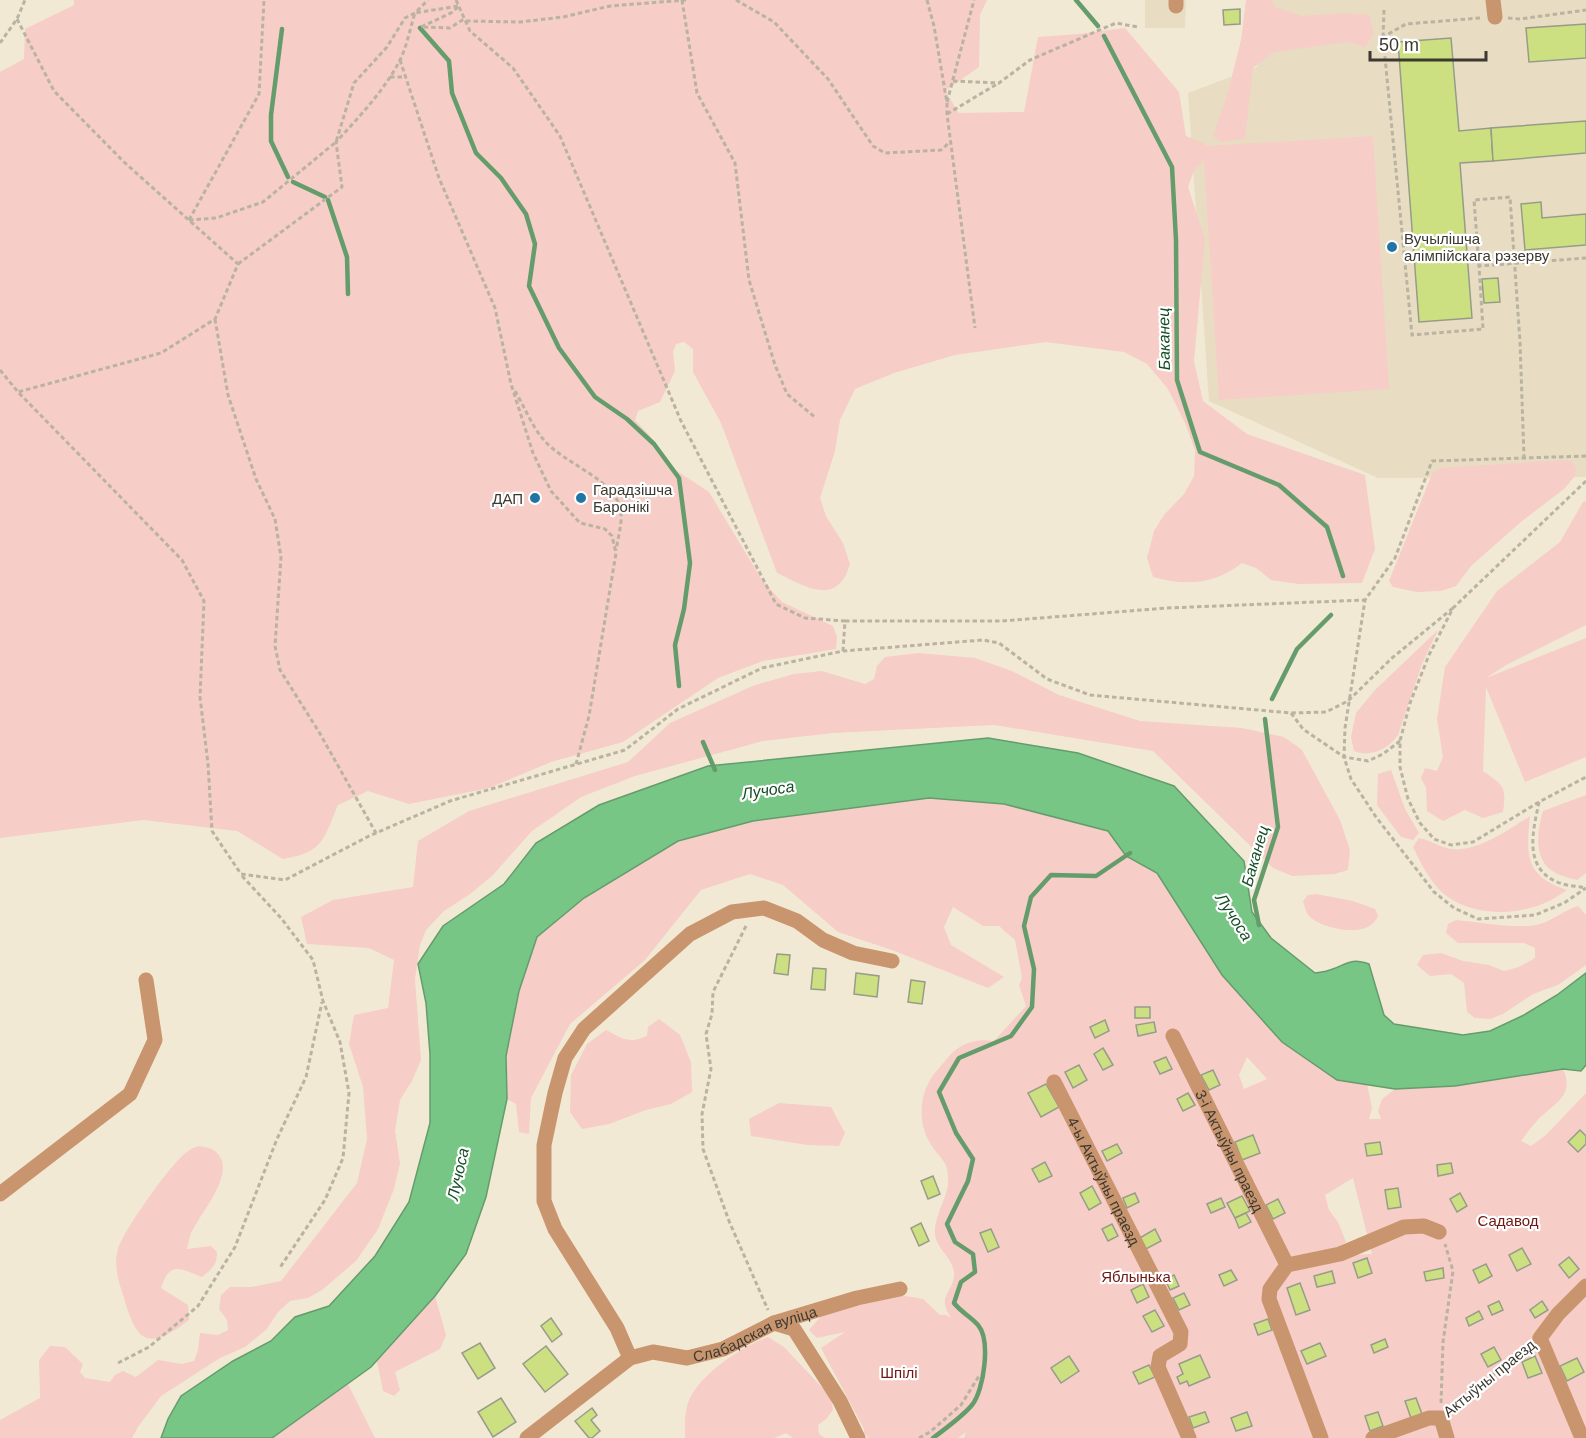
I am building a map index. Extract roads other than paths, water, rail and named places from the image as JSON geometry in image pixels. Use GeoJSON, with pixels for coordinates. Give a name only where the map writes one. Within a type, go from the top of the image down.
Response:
{"type":"FeatureCollection","features":[{"type":"Feature","properties":{"kind":"street"},"geometry":{"type":"LineString","coordinates":[[1493,0],[1495,17]]}},
{"type":"Feature","properties":{"kind":"street"},"geometry":{"type":"LineString","coordinates":[[630,1358],[617,1328],[555,1229],[543,1200],[544,1144],[555,1093],[565,1058],[584,1029],[690,934],[732,912],[757,909],[797,921],[823,940],[853,952],[892,961]]}},
{"type":"Feature","properties":{"kind":"street"},"geometry":{"type":"LineString","coordinates":[[0,1194],[130,1094],[155,1040],[146,980]]}},
{"type":"Feature","properties":{"kind":"street","name":"3-і Актыўны праезд"},"geometry":{"type":"LineString","coordinates":[[1173,1036],[1287,1265]]}},
{"type":"Feature","properties":{"kind":"street","name":"4-ы Актыўны праезд"},"geometry":{"type":"LineString","coordinates":[[1054,1082],[1180,1332],[1180,1344],[1160,1356],[1158,1367],[1189,1438]]}},
{"type":"Feature","properties":{"kind":"street"},"geometry":{"type":"LineString","coordinates":[[1321,1438],[1269,1299],[1270,1289],[1287,1265],[1340,1254],[1404,1227],[1424,1226],[1439,1232]]}},
{"type":"Feature","properties":{"kind":"street","name":"Актыўны праезд"},"geometry":{"type":"LineString","coordinates":[[1582,1438],[1540,1338],[1558,1314],[1586,1286]]}},
{"type":"Feature","properties":{"kind":"street","name":"Слабадская вуліца"},"geometry":{"type":"LineString","coordinates":[[527,1438],[630,1358],[653,1352],[687,1358],[723,1349],[774,1323],[856,1298],[900,1289]]}},
{"type":"Feature","properties":{"kind":"street"},"geometry":{"type":"LineString","coordinates":[[774,1323],[794,1329],[840,1401],[858,1438]]}},
{"type":"Feature","properties":{"kind":"street","name":"Актыўны праезд"},"geometry":{"type":"LineString","coordinates":[[1373,1438],[1429,1418],[1441,1418],[1447,1438]]}},
{"type":"Feature","properties":{"kind":"water","name":"Лучоса"},"geometry":{"type":"Polygon","coordinates":[[[988,738],[1078,753],[1174,786],[1244,861],[1252,912],[1271,938],[1315,973],[1328,971],[1348,962],[1357,961],[1369,964],[1384,1015],[1394,1024],[1463,1035],[1490,1031],[1524,1015],[1557,995],[1586,973],[1586,1065],[1581,1071],[1563,1069],[1455,1086],[1395,1089],[1337,1080],[1282,1042],[1222,975],[1157,873],[1126,856],[1108,831],[1004,804],[929,798],[753,821],[678,841],[584,898],[537,937],[519,991],[506,1056],[507,1099],[486,1197],[466,1254],[435,1296],[371,1367],[272,1438],[161,1438],[168,1419],[181,1396],[233,1361],[271,1341],[295,1317],[329,1306],[375,1256],[409,1202],[430,1123],[430,1054],[426,1003],[418,964],[443,926],[504,884],[536,843],[599,805],[708,766],[988,738]]]}},
{"type":"Feature","properties":{"kind":"waterway","name":"Баканец"},"geometry":{"type":"LineString","coordinates":[[1076,0],[1098,26]]}},
{"type":"Feature","properties":{"kind":"waterway"},"geometry":{"type":"LineString","coordinates":[[420,28],[449,61],[452,93],[476,153],[501,178],[526,214],[535,244],[529,286],[559,348],[595,397],[627,419],[654,444],[679,478],[690,563],[684,609],[675,645],[679,686]]}},
{"type":"Feature","properties":{"kind":"waterway"},"geometry":{"type":"LineString","coordinates":[[282,29],[271,115],[271,141],[288,177]]}},
{"type":"Feature","properties":{"kind":"waterway","name":"Баканец"},"geometry":{"type":"LineString","coordinates":[[1104,36],[1172,167],[1176,240],[1177,380],[1200,452],[1279,485],[1327,527],[1343,576]]}},
{"type":"Feature","properties":{"kind":"waterway"},"geometry":{"type":"LineString","coordinates":[[293,182],[325,197]]}},
{"type":"Feature","properties":{"kind":"waterway"},"geometry":{"type":"LineString","coordinates":[[328,200],[347,257],[348,294]]}},
{"type":"Feature","properties":{"kind":"waterway","name":"Баканец"},"geometry":{"type":"LineString","coordinates":[[1272,699],[1297,649],[1331,615]]}},
{"type":"Feature","properties":{"kind":"waterway","name":"Баканец"},"geometry":{"type":"LineString","coordinates":[[1259,925],[1254,900],[1278,827],[1265,719]]}},
{"type":"Feature","properties":{"kind":"waterway"},"geometry":{"type":"LineString","coordinates":[[703,742],[715,770]]}},
{"type":"Feature","properties":{"kind":"waterway"},"geometry":{"type":"LineString","coordinates":[[933,1438],[972,1405],[983,1377],[985,1353],[982,1332],[978,1325],[954,1303],[961,1282],[975,1272],[973,1254],[955,1242],[947,1224],[968,1181],[973,1159],[956,1133],[939,1092],[959,1058],[1011,1036],[1032,1007],[1034,969],[1024,926],[1031,897],[1051,875],[1096,876],[1130,853]]}},
{"type":"Feature","properties":{"kind":"place","name":"Вучылішча алімпійскага рэзерву"},"geometry":{"type":"Point","coordinates":[1392,247]}},
{"type":"Feature","properties":{"kind":"place","name":"ДАП"},"geometry":{"type":"Point","coordinates":[535,498]}},
{"type":"Feature","properties":{"kind":"place","name":"Гарадзішча Баронікі"},"geometry":{"type":"Point","coordinates":[581,498]}},
{"type":"Feature","properties":{"kind":"park label","name":"Садавод"},"geometry":{"type":"Point","coordinates":[1508,1220]}},
{"type":"Feature","properties":{"kind":"park label","name":"Яблынька"},"geometry":{"type":"Point","coordinates":[1136,1276]}},
{"type":"Feature","properties":{"kind":"park label","name":"Шпілі"},"geometry":{"type":"Point","coordinates":[899,1372]}}]}
